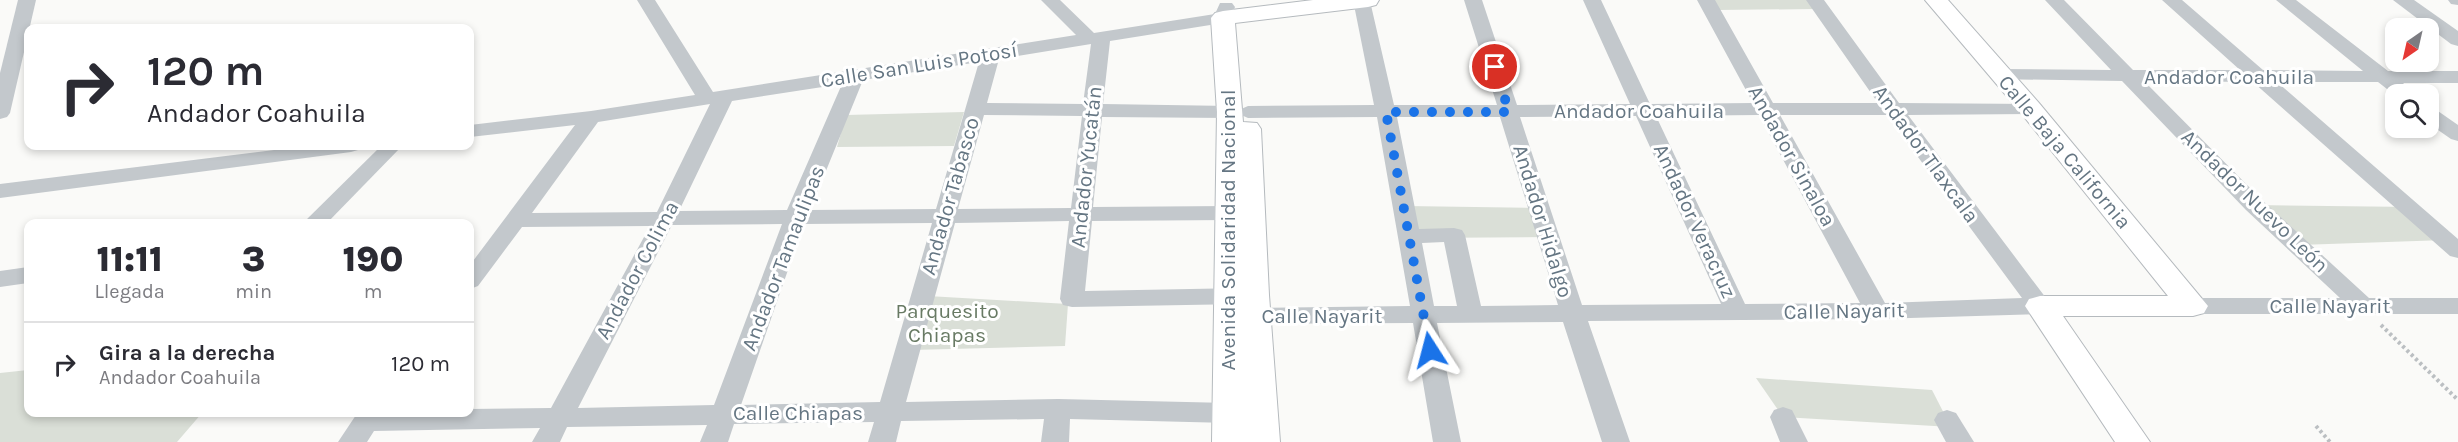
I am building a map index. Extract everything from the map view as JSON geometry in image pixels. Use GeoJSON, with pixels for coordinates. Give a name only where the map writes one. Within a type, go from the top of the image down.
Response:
{"type":"FeatureCollection","features":[{"type":"Feature","properties":{"kind":"main road","name":"Calle San Luis Potosí"},"geometry":{"type":"LineString","coordinates":[[1227,10],[1365,0]]}},
{"type":"Feature","properties":{"kind":"main road","name":"Calle Baja California"},"geometry":{"type":"LineString","coordinates":[[1936,0],[2030,108],[2193,306]]}},
{"type":"Feature","properties":{"kind":"main road","name":"Avenida Solidaridad Nacional"},"geometry":{"type":"LineString","coordinates":[[1227,10],[1239,112],[1242,306],[1229,413],[1229,442]]}},
{"type":"Feature","properties":{"kind":"main road","name":"Avenida Solidaridad Nacional"},"geometry":{"type":"LineString","coordinates":[[1239,112],[1230,213],[1263,442]]}},
{"type":"Feature","properties":{"kind":"main road","name":"Calle Nayarit"},"geometry":{"type":"LineString","coordinates":[[2040,306],[2193,306]]}},
{"type":"Feature","properties":{"kind":"main road"},"geometry":{"type":"LineString","coordinates":[[2040,306],[2133,442]]}},
{"type":"Feature","properties":{"kind":"street"},"geometry":{"type":"LineString","coordinates":[[0,113],[27,0]]}},
{"type":"Feature","properties":{"kind":"street"},"geometry":{"type":"LineString","coordinates":[[646,0],[716,97]]}},
{"type":"Feature","properties":{"kind":"street"},"geometry":{"type":"LineString","coordinates":[[1050,0],[1095,37]]}},
{"type":"Feature","properties":{"kind":"street"},"geometry":{"type":"LineString","coordinates":[[1365,0],[1447,442]]}},
{"type":"Feature","properties":{"kind":"street","name":"Andador Hidalgo"},"geometry":{"type":"LineString","coordinates":[[1473,0],[1572,314],[1616,442]]}},
{"type":"Feature","properties":{"kind":"street","name":"Andador Veracruz"},"geometry":{"type":"LineString","coordinates":[[1592,0],[1737,312]]}},
{"type":"Feature","properties":{"kind":"street","name":"Andador Sinaloa"},"geometry":{"type":"LineString","coordinates":[[1706,0],[1877,311]]}},
{"type":"Feature","properties":{"kind":"street","name":"Andador Tlaxcala"},"geometry":{"type":"LineString","coordinates":[[1815,0],[2040,306]]}},
{"type":"Feature","properties":{"kind":"street","name":"Andador Nuevo León"},"geometry":{"type":"LineString","coordinates":[[2054,0],[2254,206],[2364,307]]}},
{"type":"Feature","properties":{"kind":"street"},"geometry":{"type":"LineString","coordinates":[[2171,0],[2458,251]]}},
{"type":"Feature","properties":{"kind":"street"},"geometry":{"type":"LineString","coordinates":[[2285,0],[2391,84]]}},
{"type":"Feature","properties":{"kind":"street"},"geometry":{"type":"LineString","coordinates":[[2402,0],[2427,18]]}},
{"type":"Feature","properties":{"kind":"street","name":"Calle San Luis Potosí"},"geometry":{"type":"LineString","coordinates":[[474,131],[591,117],[1095,37],[1227,10]]}},
{"type":"Feature","properties":{"kind":"street"},"geometry":{"type":"LineString","coordinates":[[2439,19],[2458,18]]}},
{"type":"Feature","properties":{"kind":"street"},"geometry":{"type":"LineString","coordinates":[[2439,27],[2458,40]]}},
{"type":"Feature","properties":{"kind":"street","name":"Andador Yucatán"},"geometry":{"type":"LineString","coordinates":[[1072,299],[1093,110],[1095,37]]}},
{"type":"Feature","properties":{"kind":"street","name":"Andador Tabasco"},"geometry":{"type":"LineString","coordinates":[[882,442],[991,53]]}},
{"type":"Feature","properties":{"kind":"street","name":"Andador Tamaulipas"},"geometry":{"type":"LineString","coordinates":[[714,442],[796,216],[855,75]]}},
{"type":"Feature","properties":{"kind":"street","name":"Andador Coahuila"},"geometry":{"type":"LineString","coordinates":[[2001,75],[2458,77]]}},
{"type":"Feature","properties":{"kind":"street","name":"Andador Colima"},"geometry":{"type":"LineString","coordinates":[[546,442],[664,220],[716,97]]}},
{"type":"Feature","properties":{"kind":"street","name":"Andador Coahuila"},"geometry":{"type":"LineString","coordinates":[[975,109],[1509,112],[2030,108]]}},
{"type":"Feature","properties":{"kind":"street"},"geometry":{"type":"LineString","coordinates":[[474,275],[591,117]]}},
{"type":"Feature","properties":{"kind":"street"},"geometry":{"type":"LineString","coordinates":[[2439,121],[2458,135]]}},
{"type":"Feature","properties":{"kind":"street"},"geometry":{"type":"LineString","coordinates":[[0,191],[320,150]]}},
{"type":"Feature","properties":{"kind":"street"},"geometry":{"type":"LineString","coordinates":[[318,219],[388,150]]}},
{"type":"Feature","properties":{"kind":"street"},"geometry":{"type":"LineString","coordinates":[[514,220],[1230,213]]}},
{"type":"Feature","properties":{"kind":"street"},"geometry":{"type":"LineString","coordinates":[[1409,236],[1454,235],[1471,314]]}},
{"type":"Feature","properties":{"kind":"street"},"geometry":{"type":"LineString","coordinates":[[0,279],[24,275]]}},
{"type":"Feature","properties":{"kind":"street","name":"Calle Nayarit"},"geometry":{"type":"LineString","coordinates":[[1072,299],[1425,315],[1877,311],[2040,306]]}},
{"type":"Feature","properties":{"kind":"street","name":"Calle Nayarit"},"geometry":{"type":"LineString","coordinates":[[2193,306],[2458,306]]}},
{"type":"Feature","properties":{"kind":"street"},"geometry":{"type":"LineString","coordinates":[[1055,442],[1058,409]]}},
{"type":"Feature","properties":{"kind":"street","name":"Calle Chiapas"},"geometry":{"type":"LineString","coordinates":[[370,417],[559,417],[1058,409],[1229,413]]}},
{"type":"Feature","properties":{"kind":"street"},"geometry":{"type":"LineString","coordinates":[[352,442],[370,417]]}},
{"type":"Feature","properties":{"kind":"street"},"geometry":{"type":"LineString","coordinates":[[1783,417],[1794,442]]}},
{"type":"Feature","properties":{"kind":"path"},"geometry":{"type":"LineString","coordinates":[[2364,307],[2458,400]]}},
{"type":"Feature","properties":{"kind":"path"},"geometry":{"type":"LineString","coordinates":[[2316,426],[2330,442]]}},
{"type":"Feature","properties":{"kind":"green space"},"geometry":{"type":"Polygon","coordinates":[[[1712,0],[1808,0],[1815,9],[1718,10],[1712,0]]]}},
{"type":"Feature","properties":{"kind":"green space"},"geometry":{"type":"Polygon","coordinates":[[[964,112],[954,146],[837,147],[846,115],[964,112]]]}},
{"type":"Feature","properties":{"kind":"green space"},"geometry":{"type":"Polygon","coordinates":[[[2254,205],[2413,207],[2446,240],[2299,245],[2254,205]]]}},
{"type":"Feature","properties":{"kind":"green space"},"geometry":{"type":"Polygon","coordinates":[[[1406,206],[1540,208],[1550,237],[1414,238],[1406,206]]]}},
{"type":"Feature","properties":{"kind":"green space","name":"Parquesito Chiapas"},"geometry":{"type":"Polygon","coordinates":[[[928,296],[1068,304],[1065,346],[912,350],[928,296]]]}},
{"type":"Feature","properties":{"kind":"green space"},"geometry":{"type":"Polygon","coordinates":[[[24,370],[24,417],[199,417],[177,442],[0,442],[0,373],[24,370]]]}},
{"type":"Feature","properties":{"kind":"green space"},"geometry":{"type":"Polygon","coordinates":[[[1756,378],[1932,390],[1951,427],[1783,417],[1756,378]]]}},
{"type":"Feature","properties":{"kind":"route"},"geometry":{"type":"LineString","coordinates":[[1430,350],[1386,112],[1509,112],[1495,67]]}}]}
